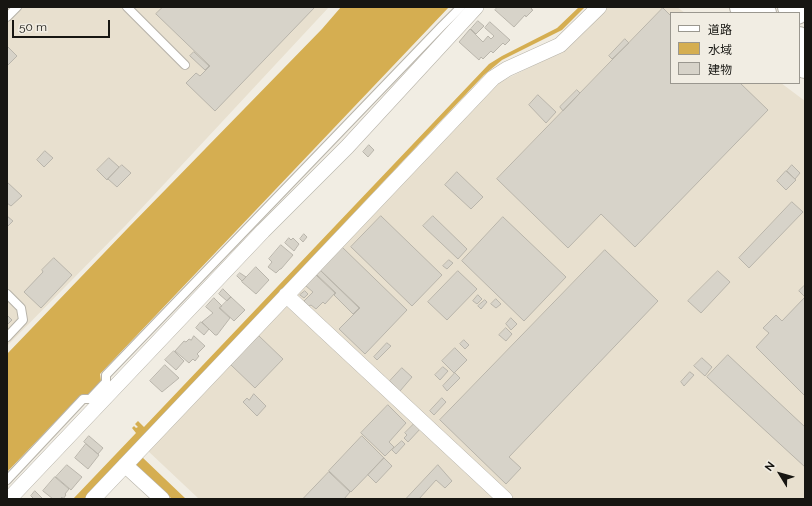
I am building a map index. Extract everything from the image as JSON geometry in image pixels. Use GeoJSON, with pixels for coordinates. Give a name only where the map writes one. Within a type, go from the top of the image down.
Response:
{"type":"FeatureCollection","features":[{"type":"Feature","properties":{"kind":"street"},"geometry":{"type":"LineString","coordinates":[[10,499],[263,231],[347,147],[476,7]]}},
{"type":"Feature","properties":{"kind":"street"},"geometry":{"type":"LineString","coordinates":[[93,499],[492,78],[507,69],[560,45],[598,7]]}},
{"type":"Feature","properties":{"kind":"street"},"geometry":{"type":"LineString","coordinates":[[286,294],[505,499]]}},
{"type":"Feature","properties":{"kind":"street"},"geometry":{"type":"LineString","coordinates":[[126,465],[162,499]]}},
{"type":"Feature","properties":{"kind":"lane"},"geometry":{"type":"LineString","coordinates":[[7,17],[17,7]]}},
{"type":"Feature","properties":{"kind":"lane"},"geometry":{"type":"LineString","coordinates":[[127,7],[185,65]]}},
{"type":"Feature","properties":{"kind":"lane"},"geometry":{"type":"LineString","coordinates":[[7,480],[82,399],[90,399],[106,382],[106,375],[461,7]]}},
{"type":"Feature","properties":{"kind":"lane"},"geometry":{"type":"LineString","coordinates":[[7,294],[21,308],[23,320],[7,337]]}},
{"type":"Feature","properties":{"kind":"shaded area"},"geometry":{"type":"Polygon","coordinates":[[[7,7],[329,7],[126,225],[7,346],[7,7]]]}},
{"type":"Feature","properties":{"kind":"shaded area"},"geometry":{"type":"Polygon","coordinates":[[[607,7],[677,7],[684,12],[670,12],[670,84],[782,84],[805,101],[805,499],[513,499],[297,298],[298,292],[498,83],[557,54],[607,7]]]}},
{"type":"Feature","properties":{"kind":"shaded area"},"geometry":{"type":"Polygon","coordinates":[[[287,304],[499,499],[199,499],[147,450],[287,304]]]}},
{"type":"Feature","properties":{"kind":"water"},"geometry":{"type":"Polygon","coordinates":[[[341,7],[449,7],[100,374],[101,381],[89,395],[81,395],[7,472],[7,354],[322,29],[341,7]]]}},
{"type":"Feature","properties":{"kind":"water"},"geometry":{"type":"Polygon","coordinates":[[[579,7],[585,7],[562,30],[502,60],[484,75],[158,421],[142,457],[186,499],[172,499],[136,465],[123,458],[84,499],[73,499],[136,433],[132,428],[134,426],[136,428],[138,427],[135,424],[138,421],[144,427],[489,64],[557,28],[579,7]]]}},
{"type":"Feature","properties":{"kind":"building"},"geometry":{"type":"Polygon","coordinates":[[[163,7],[315,7],[215,111],[186,83],[196,73],[200,76],[210,66],[156,14],[163,7]]]}},
{"type":"Feature","properties":{"kind":"building"},"geometry":{"type":"Polygon","coordinates":[[[498,7],[533,7],[531,9],[533,10],[526,17],[525,15],[514,27],[495,10],[498,7]]]}},
{"type":"Feature","properties":{"kind":"building"},"geometry":{"type":"Polygon","coordinates":[[[663,8],[670,15],[670,84],[741,84],[768,110],[635,247],[601,214],[568,248],[497,179],[663,8]]]}},
{"type":"Feature","properties":{"kind":"building"},"geometry":{"type":"Polygon","coordinates":[[[478,21],[484,26],[476,34],[471,29],[478,21]]]}},
{"type":"Feature","properties":{"kind":"building"},"geometry":{"type":"Polygon","coordinates":[[[490,22],[510,40],[505,45],[503,43],[493,53],[491,51],[483,59],[481,57],[479,60],[459,42],[470,29],[483,42],[488,36],[491,39],[494,36],[485,28],[490,22]]]}},
{"type":"Feature","properties":{"kind":"building"},"geometry":{"type":"Polygon","coordinates":[[[625,39],[629,43],[612,59],[609,56],[625,39]]]}},
{"type":"Feature","properties":{"kind":"building"},"geometry":{"type":"Polygon","coordinates":[[[7,46],[17,56],[7,66],[7,46]]]}},
{"type":"Feature","properties":{"kind":"building"},"geometry":{"type":"Polygon","coordinates":[[[194,52],[209,66],[205,70],[190,56],[194,52]]]}},
{"type":"Feature","properties":{"kind":"building"},"geometry":{"type":"Polygon","coordinates":[[[577,90],[580,93],[563,111],[560,107],[577,90]]]}},
{"type":"Feature","properties":{"kind":"building"},"geometry":{"type":"Polygon","coordinates":[[[538,95],[556,112],[546,123],[529,105],[538,95]]]}},
{"type":"Feature","properties":{"kind":"building"},"geometry":{"type":"Polygon","coordinates":[[[369,145],[374,150],[368,157],[363,152],[369,145]]]}},
{"type":"Feature","properties":{"kind":"building"},"geometry":{"type":"Polygon","coordinates":[[[45,151],[53,158],[44,167],[37,160],[45,151]]]}},
{"type":"Feature","properties":{"kind":"building"},"geometry":{"type":"Polygon","coordinates":[[[109,158],[119,167],[107,180],[97,170],[109,158]]]}},
{"type":"Feature","properties":{"kind":"building"},"geometry":{"type":"Polygon","coordinates":[[[122,165],[131,173],[117,187],[108,179],[122,165]]]}},
{"type":"Feature","properties":{"kind":"building"},"geometry":{"type":"Polygon","coordinates":[[[792,165],[800,173],[795,179],[787,171],[792,165]]]}},
{"type":"Feature","properties":{"kind":"building"},"geometry":{"type":"Polygon","coordinates":[[[786,171],[796,180],[786,190],[777,181],[786,171]]]}},
{"type":"Feature","properties":{"kind":"building"},"geometry":{"type":"Polygon","coordinates":[[[457,172],[483,197],[471,209],[445,185],[457,172]]]}},
{"type":"Feature","properties":{"kind":"building"},"geometry":{"type":"Polygon","coordinates":[[[7,182],[22,196],[11,206],[7,203],[7,182]]]}},
{"type":"Feature","properties":{"kind":"building"},"geometry":{"type":"Polygon","coordinates":[[[792,202],[803,212],[749,268],[739,258],[792,202]]]}},
{"type":"Feature","properties":{"kind":"building"},"geometry":{"type":"Polygon","coordinates":[[[7,216],[13,221],[7,227],[7,216]]]}},
{"type":"Feature","properties":{"kind":"building"},"geometry":{"type":"Polygon","coordinates":[[[381,216],[442,275],[412,306],[351,247],[381,216]]]}},
{"type":"Feature","properties":{"kind":"building"},"geometry":{"type":"Polygon","coordinates":[[[433,216],[467,249],[458,259],[423,226],[433,216]]]}},
{"type":"Feature","properties":{"kind":"building"},"geometry":{"type":"Polygon","coordinates":[[[503,217],[566,277],[524,321],[462,261],[503,217]]]}},
{"type":"Feature","properties":{"kind":"building"},"geometry":{"type":"Polygon","coordinates":[[[304,234],[307,237],[303,242],[300,239],[304,234]]]}},
{"type":"Feature","properties":{"kind":"building"},"geometry":{"type":"Polygon","coordinates":[[[289,238],[291,240],[293,238],[299,244],[294,251],[285,243],[289,238]]]}},
{"type":"Feature","properties":{"kind":"building"},"geometry":{"type":"Polygon","coordinates":[[[281,245],[293,255],[276,273],[268,267],[272,262],[269,259],[281,245]]]}},
{"type":"Feature","properties":{"kind":"building"},"geometry":{"type":"Polygon","coordinates":[[[342,247],[407,310],[365,354],[339,329],[360,308],[320,270],[342,247]]]}},
{"type":"Feature","properties":{"kind":"building"},"geometry":{"type":"Polygon","coordinates":[[[605,250],[658,301],[509,457],[521,468],[506,484],[440,420],[605,250]]]}},
{"type":"Feature","properties":{"kind":"building"},"geometry":{"type":"Polygon","coordinates":[[[54,258],[72,275],[41,308],[24,292],[54,258]]]}},
{"type":"Feature","properties":{"kind":"building"},"geometry":{"type":"Polygon","coordinates":[[[449,260],[453,263],[447,269],[443,266],[449,260]]]}},
{"type":"Feature","properties":{"kind":"building"},"geometry":{"type":"Polygon","coordinates":[[[256,267],[269,280],[256,294],[242,282],[256,267]]]}},
{"type":"Feature","properties":{"kind":"building"},"geometry":{"type":"Polygon","coordinates":[[[321,271],[359,308],[353,314],[334,295],[336,293],[317,275],[321,271]]]}},
{"type":"Feature","properties":{"kind":"building"},"geometry":{"type":"Polygon","coordinates":[[[458,271],[477,289],[447,320],[428,302],[458,271]]]}},
{"type":"Feature","properties":{"kind":"building"},"geometry":{"type":"Polygon","coordinates":[[[718,271],[730,282],[701,313],[688,301],[718,271]]]}},
{"type":"Feature","properties":{"kind":"building"},"geometry":{"type":"Polygon","coordinates":[[[240,273],[246,277],[242,281],[237,276],[240,273]]]}},
{"type":"Feature","properties":{"kind":"building"},"geometry":{"type":"Polygon","coordinates":[[[316,275],[335,293],[325,304],[323,302],[316,309],[311,305],[309,306],[304,301],[313,292],[306,286],[316,275]]]}},
{"type":"Feature","properties":{"kind":"building"},"geometry":{"type":"Polygon","coordinates":[[[805,285],[805,297],[799,291],[805,285]]]}},
{"type":"Feature","properties":{"kind":"building"},"geometry":{"type":"Polygon","coordinates":[[[223,289],[231,297],[227,301],[219,294],[223,289]]]}},
{"type":"Feature","properties":{"kind":"building"},"geometry":{"type":"Polygon","coordinates":[[[305,291],[308,294],[304,298],[300,295],[305,291]]]}},
{"type":"Feature","properties":{"kind":"building"},"geometry":{"type":"Polygon","coordinates":[[[478,295],[482,299],[477,304],[473,301],[478,295]]]}},
{"type":"Feature","properties":{"kind":"building"},"geometry":{"type":"Polygon","coordinates":[[[231,297],[245,310],[234,321],[220,308],[231,297]]]}},
{"type":"Feature","properties":{"kind":"building"},"geometry":{"type":"Polygon","coordinates":[[[805,297],[805,396],[756,347],[769,333],[763,328],[776,315],[782,321],[805,297]]]}},
{"type":"Feature","properties":{"kind":"building"},"geometry":{"type":"Polygon","coordinates":[[[214,298],[222,306],[219,308],[230,318],[217,335],[215,335],[202,322],[213,313],[206,307],[214,298]]]}},
{"type":"Feature","properties":{"kind":"building"},"geometry":{"type":"Polygon","coordinates":[[[496,299],[501,304],[496,308],[491,304],[496,299]]]}},
{"type":"Feature","properties":{"kind":"building"},"geometry":{"type":"Polygon","coordinates":[[[485,300],[487,302],[481,309],[478,306],[485,300]]]}},
{"type":"Feature","properties":{"kind":"building"},"geometry":{"type":"Polygon","coordinates":[[[7,315],[12,320],[7,325],[7,315]]]}},
{"type":"Feature","properties":{"kind":"building"},"geometry":{"type":"Polygon","coordinates":[[[511,318],[517,324],[511,330],[506,324],[511,318]]]}},
{"type":"Feature","properties":{"kind":"building"},"geometry":{"type":"Polygon","coordinates":[[[201,322],[209,329],[204,335],[196,328],[201,322]]]}},
{"type":"Feature","properties":{"kind":"building"},"geometry":{"type":"Polygon","coordinates":[[[506,328],[512,334],[506,341],[499,335],[506,328]]]}},
{"type":"Feature","properties":{"kind":"building"},"geometry":{"type":"Polygon","coordinates":[[[194,336],[205,346],[197,354],[199,356],[195,361],[193,359],[189,363],[175,351],[184,341],[186,342],[189,339],[191,340],[194,336]]]}},
{"type":"Feature","properties":{"kind":"building"},"geometry":{"type":"Polygon","coordinates":[[[259,336],[283,359],[255,388],[231,365],[259,336]]]}},
{"type":"Feature","properties":{"kind":"building"},"geometry":{"type":"Polygon","coordinates":[[[464,340],[469,345],[465,349],[460,344],[464,340]]]}},
{"type":"Feature","properties":{"kind":"building"},"geometry":{"type":"Polygon","coordinates":[[[387,343],[391,346],[377,360],[374,357],[387,343]]]}},
{"type":"Feature","properties":{"kind":"building"},"geometry":{"type":"Polygon","coordinates":[[[455,348],[467,360],[454,373],[442,361],[455,348]]]}},
{"type":"Feature","properties":{"kind":"building"},"geometry":{"type":"Polygon","coordinates":[[[174,351],[184,361],[176,370],[165,360],[174,351]]]}},
{"type":"Feature","properties":{"kind":"building"},"geometry":{"type":"Polygon","coordinates":[[[728,355],[805,427],[805,467],[707,377],[728,355]]]}},
{"type":"Feature","properties":{"kind":"building"},"geometry":{"type":"Polygon","coordinates":[[[702,358],[712,367],[705,376],[694,366],[702,358]]]}},
{"type":"Feature","properties":{"kind":"building"},"geometry":{"type":"Polygon","coordinates":[[[165,365],[179,378],[162,392],[150,381],[165,365]]]}},
{"type":"Feature","properties":{"kind":"building"},"geometry":{"type":"Polygon","coordinates":[[[443,367],[448,371],[440,380],[435,375],[443,367]]]}},
{"type":"Feature","properties":{"kind":"building"},"geometry":{"type":"Polygon","coordinates":[[[402,368],[412,377],[400,391],[390,381],[402,368]]]}},
{"type":"Feature","properties":{"kind":"building"},"geometry":{"type":"Polygon","coordinates":[[[690,372],[694,375],[684,386],[681,382],[690,372]]]}},
{"type":"Feature","properties":{"kind":"building"},"geometry":{"type":"Polygon","coordinates":[[[455,373],[460,378],[447,391],[443,386],[455,373]]]}},
{"type":"Feature","properties":{"kind":"building"},"geometry":{"type":"Polygon","coordinates":[[[254,394],[266,406],[257,416],[243,402],[247,398],[249,400],[254,394]]]}},
{"type":"Feature","properties":{"kind":"building"},"geometry":{"type":"Polygon","coordinates":[[[442,398],[446,402],[434,415],[430,411],[442,398]]]}},
{"type":"Feature","properties":{"kind":"building"},"geometry":{"type":"Polygon","coordinates":[[[388,405],[406,423],[389,442],[394,447],[385,456],[361,433],[388,405]]]}},
{"type":"Feature","properties":{"kind":"building"},"geometry":{"type":"Polygon","coordinates":[[[415,423],[421,428],[408,442],[404,438],[407,435],[405,433],[415,423]]]}},
{"type":"Feature","properties":{"kind":"building"},"geometry":{"type":"Polygon","coordinates":[[[89,436],[103,448],[98,454],[84,442],[89,436]]]}},
{"type":"Feature","properties":{"kind":"building"},"geometry":{"type":"Polygon","coordinates":[[[362,436],[384,458],[351,492],[329,471],[362,436]]]}},
{"type":"Feature","properties":{"kind":"building"},"geometry":{"type":"Polygon","coordinates":[[[402,441],[405,444],[396,454],[392,450],[402,441]]]}},
{"type":"Feature","properties":{"kind":"building"},"geometry":{"type":"Polygon","coordinates":[[[86,444],[99,455],[88,469],[75,458],[86,444]]]}},
{"type":"Feature","properties":{"kind":"building"},"geometry":{"type":"Polygon","coordinates":[[[384,458],[392,466],[376,483],[368,475],[384,458]]]}},
{"type":"Feature","properties":{"kind":"building"},"geometry":{"type":"Polygon","coordinates":[[[67,465],[82,477],[71,490],[56,477],[67,465]]]}},
{"type":"Feature","properties":{"kind":"building"},"geometry":{"type":"Polygon","coordinates":[[[438,465],[452,481],[445,488],[436,480],[419,499],[406,499],[438,465]]]}},
{"type":"Feature","properties":{"kind":"building"},"geometry":{"type":"Polygon","coordinates":[[[329,472],[350,492],[344,499],[303,499],[329,472]]]}},
{"type":"Feature","properties":{"kind":"building"},"geometry":{"type":"Polygon","coordinates":[[[55,477],[69,489],[63,499],[62,497],[60,499],[53,499],[43,491],[55,477]]]}},
{"type":"Feature","properties":{"kind":"building"},"geometry":{"type":"Polygon","coordinates":[[[35,491],[43,499],[34,499],[31,496],[35,491]]]}}]}
